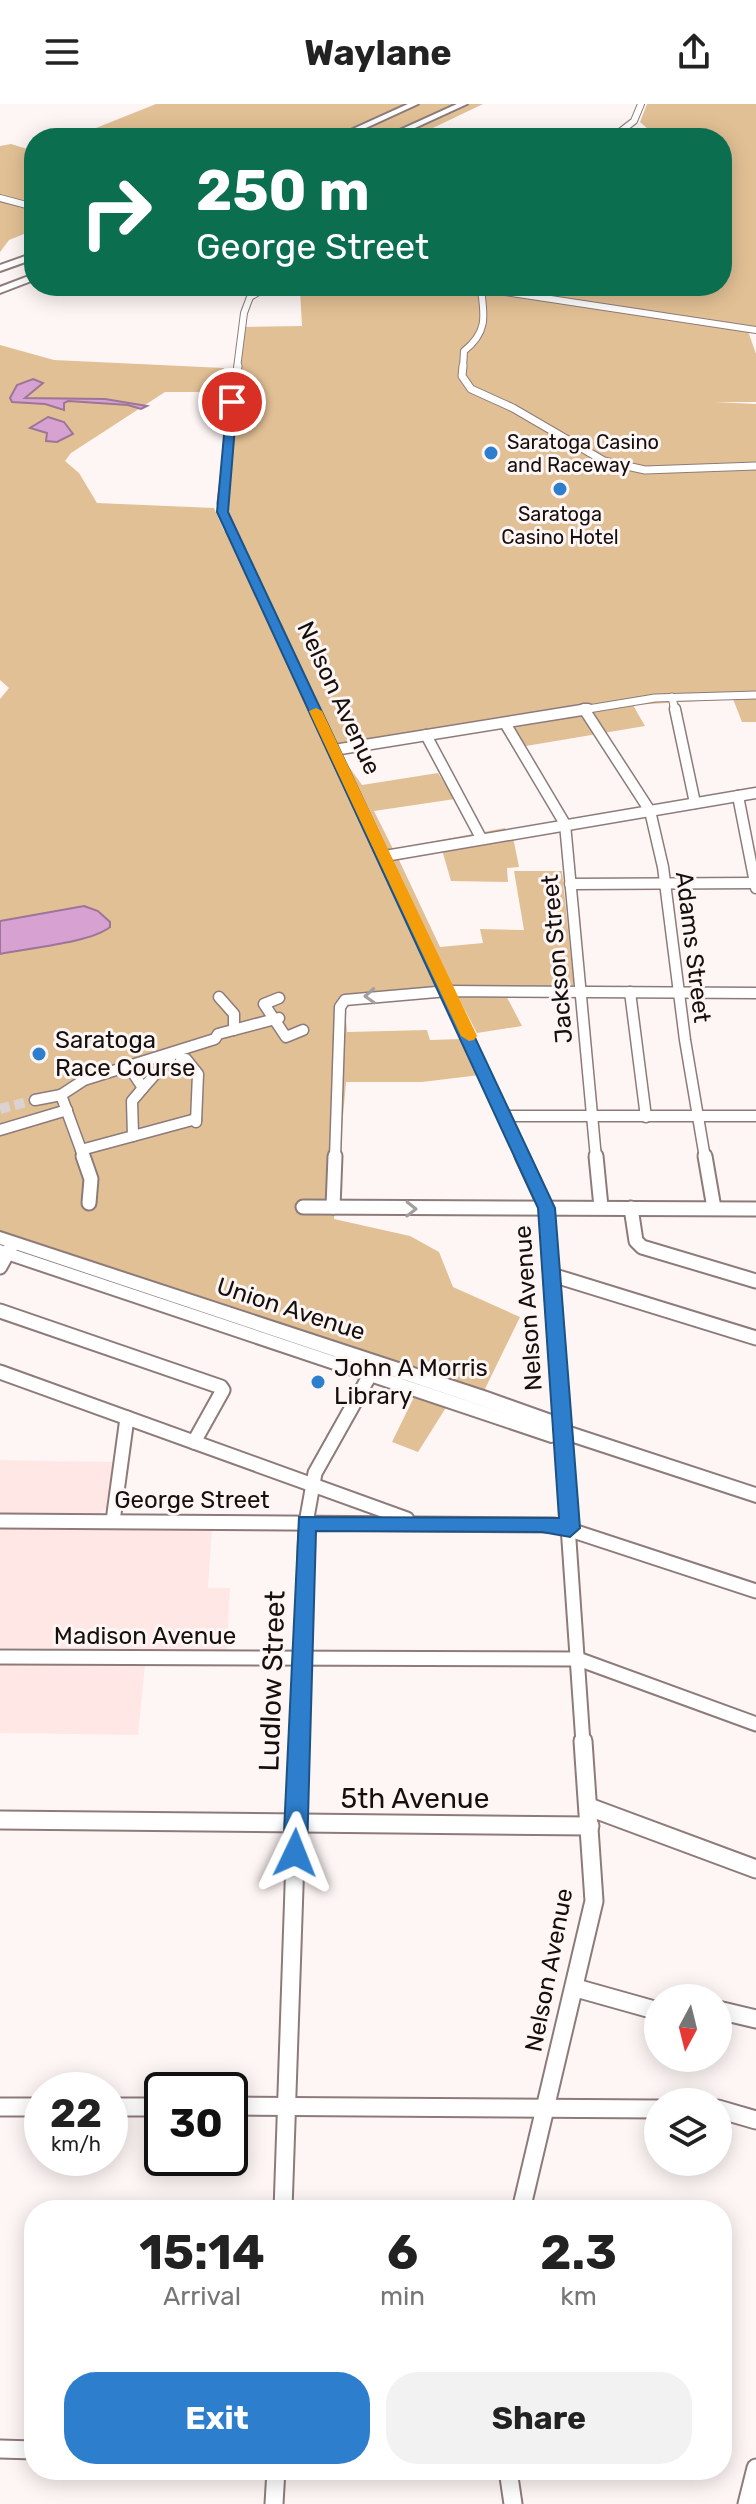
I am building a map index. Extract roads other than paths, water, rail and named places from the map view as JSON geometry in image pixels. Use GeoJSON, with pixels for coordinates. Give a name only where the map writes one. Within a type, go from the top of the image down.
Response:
{"type":"FeatureCollection","features":[{"type":"Feature","properties":{"kind":"highway"},"geometry":{"type":"LineString","coordinates":[[360,128],[414,104]]}},
{"type":"Feature","properties":{"kind":"highway"},"geometry":{"type":"LineString","coordinates":[[409,128],[463,104]]}},
{"type":"Feature","properties":{"kind":"highway"},"geometry":{"type":"LineString","coordinates":[[0,268],[24,260]]}},
{"type":"Feature","properties":{"kind":"highway"},"geometry":{"type":"LineString","coordinates":[[0,290],[24,281]]}},
{"type":"Feature","properties":{"kind":"main road","name":"Union Avenue"},"geometry":{"type":"LineString","coordinates":[[4,1250],[373,1369],[551,1435],[564,1432],[756,1495]]}},
{"type":"Feature","properties":{"kind":"street"},"geometry":{"type":"LineString","coordinates":[[625,128],[634,121],[641,104]]}},
{"type":"Feature","properties":{"kind":"street"},"geometry":{"type":"LineString","coordinates":[[0,198],[24,204]]}},
{"type":"Feature","properties":{"kind":"street","name":"Nelson Avenue"},"geometry":{"type":"LineString","coordinates":[[252,296],[244,313],[221,503],[546,1208],[564,1432],[594,1901],[576,1988],[524,2200]]}},
{"type":"Feature","properties":{"kind":"street"},"geometry":{"type":"LineString","coordinates":[[482,296],[485,326],[481,339],[464,351],[461,365],[465,382],[480,396],[513,408],[604,461],[626,468],[756,466]]}},
{"type":"Feature","properties":{"kind":"street"},"geometry":{"type":"LineString","coordinates":[[538,296],[756,331],[755,339]]}},
{"type":"Feature","properties":{"kind":"street"},"geometry":{"type":"LineString","coordinates":[[334,750],[672,697],[756,695]]}},
{"type":"Feature","properties":{"kind":"street"},"geometry":{"type":"LineString","coordinates":[[672,697],[695,803]]}},
{"type":"Feature","properties":{"kind":"street","name":"Adams Street"},"geometry":{"type":"LineString","coordinates":[[584,709],[650,811],[665,884],[679,993],[714,1208]]}},
{"type":"Feature","properties":{"kind":"street","name":"Jackson Street"},"geometry":{"type":"LineString","coordinates":[[505,723],[565,824],[601,1207]]}},
{"type":"Feature","properties":{"kind":"street"},"geometry":{"type":"LineString","coordinates":[[426,735],[481,838]]}},
{"type":"Feature","properties":{"kind":"street"},"geometry":{"type":"LineString","coordinates":[[385,856],[756,793]]}},
{"type":"Feature","properties":{"kind":"street"},"geometry":{"type":"LineString","coordinates":[[570,884],[756,885],[738,796]]}},
{"type":"Feature","properties":{"kind":"street"},"geometry":{"type":"LineString","coordinates":[[333,1207],[342,1003],[356,996],[448,991],[756,993]]}},
{"type":"Feature","properties":{"kind":"street"},"geometry":{"type":"LineString","coordinates":[[630,992],[646,1117]]}},
{"type":"Feature","properties":{"kind":"street"},"geometry":{"type":"LineString","coordinates":[[279,998],[264,1004],[286,1037],[303,1030]]}},
{"type":"Feature","properties":{"kind":"street"},"geometry":{"type":"LineString","coordinates":[[224,999],[234,1014],[234,1030]]}},
{"type":"Feature","properties":{"kind":"street"},"geometry":{"type":"LineString","coordinates":[[193,1037],[276,1019]]}},
{"type":"Feature","properties":{"kind":"street"},"geometry":{"type":"LineString","coordinates":[[133,1136],[132,1101],[178,1056],[218,1034]]}},
{"type":"Feature","properties":{"kind":"street"},"geometry":{"type":"LineString","coordinates":[[35,1100],[61,1095],[84,1080],[178,1056],[186,1059],[198,1074],[196,1120],[81,1150]]}},
{"type":"Feature","properties":{"kind":"street"},"geometry":{"type":"LineString","coordinates":[[133,1073],[143,1088]]}},
{"type":"Feature","properties":{"kind":"street"},"geometry":{"type":"LineString","coordinates":[[61,1095],[91,1179],[89,1203]]}},
{"type":"Feature","properties":{"kind":"street"},"geometry":{"type":"LineString","coordinates":[[0,1130],[30,1123],[47,1113],[67,1110]]}},
{"type":"Feature","properties":{"kind":"street"},"geometry":{"type":"LineString","coordinates":[[506,1116],[756,1116]]}},
{"type":"Feature","properties":{"kind":"street"},"geometry":{"type":"LineString","coordinates":[[303,1207],[756,1209]]}},
{"type":"Feature","properties":{"kind":"street"},"geometry":{"type":"LineString","coordinates":[[631,1208],[636,1241],[642,1247],[756,1281]]}},
{"type":"Feature","properties":{"kind":"street"},"geometry":{"type":"LineString","coordinates":[[552,1275],[756,1338]]}},
{"type":"Feature","properties":{"kind":"street"},"geometry":{"type":"LineString","coordinates":[[0,1311],[221,1387],[223,1390],[194,1442]]}},
{"type":"Feature","properties":{"kind":"street","name":"Ludlow Street"},"geometry":{"type":"LineString","coordinates":[[283,2200],[306,1523],[312,1485],[321,1461],[373,1369]]}},
{"type":"Feature","properties":{"kind":"street"},"geometry":{"type":"LineString","coordinates":[[0,1372],[418,1523]]}},
{"type":"Feature","properties":{"kind":"street"},"geometry":{"type":"LineString","coordinates":[[113,1521],[127,1418]]}},
{"type":"Feature","properties":{"kind":"street","name":"George Street"},"geometry":{"type":"LineString","coordinates":[[0,1521],[542,1524],[570,1528],[756,1591]]}},
{"type":"Feature","properties":{"kind":"street","name":"Madison Avenue"},"geometry":{"type":"LineString","coordinates":[[0,1657],[578,1659]]}},
{"type":"Feature","properties":{"kind":"street"},"geometry":{"type":"LineString","coordinates":[[578,1659],[756,1724]]}},
{"type":"Feature","properties":{"kind":"street"},"geometry":{"type":"LineString","coordinates":[[589,1807],[756,1869]]}},
{"type":"Feature","properties":{"kind":"street","name":"5th Avenue"},"geometry":{"type":"LineString","coordinates":[[0,1820],[590,1826]]}},
{"type":"Feature","properties":{"kind":"street"},"geometry":{"type":"LineString","coordinates":[[576,1988],[644,2007]]}},
{"type":"Feature","properties":{"kind":"street"},"geometry":{"type":"LineString","coordinates":[[732,2013],[756,2019]]}},
{"type":"Feature","properties":{"kind":"street"},"geometry":{"type":"LineString","coordinates":[[248,2106],[644,2109]]}},
{"type":"Feature","properties":{"kind":"street"},"geometry":{"type":"LineString","coordinates":[[0,2107],[24,2107]]}},
{"type":"Feature","properties":{"kind":"street"},"geometry":{"type":"LineString","coordinates":[[732,2113],[756,2120]]}},
{"type":"Feature","properties":{"kind":"street"},"geometry":{"type":"LineString","coordinates":[[0,2449],[24,2450]]}},
{"type":"Feature","properties":{"kind":"street"},"geometry":{"type":"LineString","coordinates":[[747,2504],[756,2468]]}},
{"type":"Feature","properties":{"kind":"street"},"geometry":{"type":"LineString","coordinates":[[274,2504],[275,2480]]}},
{"type":"Feature","properties":{"kind":"street"},"geometry":{"type":"LineString","coordinates":[[509,2480],[513,2504]]}},
{"type":"Feature","properties":{"kind":"tunnel"},"geometry":{"type":"LineString","coordinates":[[0,1109],[35,1100]]}},
{"type":"Feature","properties":{"kind":"place","name":"Saratoga Casino and Raceway"},"geometry":{"type":"Point","coordinates":[491,453]}},
{"type":"Feature","properties":{"kind":"place","name":"Saratoga Casino Hotel"},"geometry":{"type":"Point","coordinates":[560,489]}},
{"type":"Feature","properties":{"kind":"place","name":"Saratoga Race Course"},"geometry":{"type":"Point","coordinates":[39,1054]}},
{"type":"Feature","properties":{"kind":"place","name":"John A Morris Library"},"geometry":{"type":"Point","coordinates":[318,1382]}}]}
